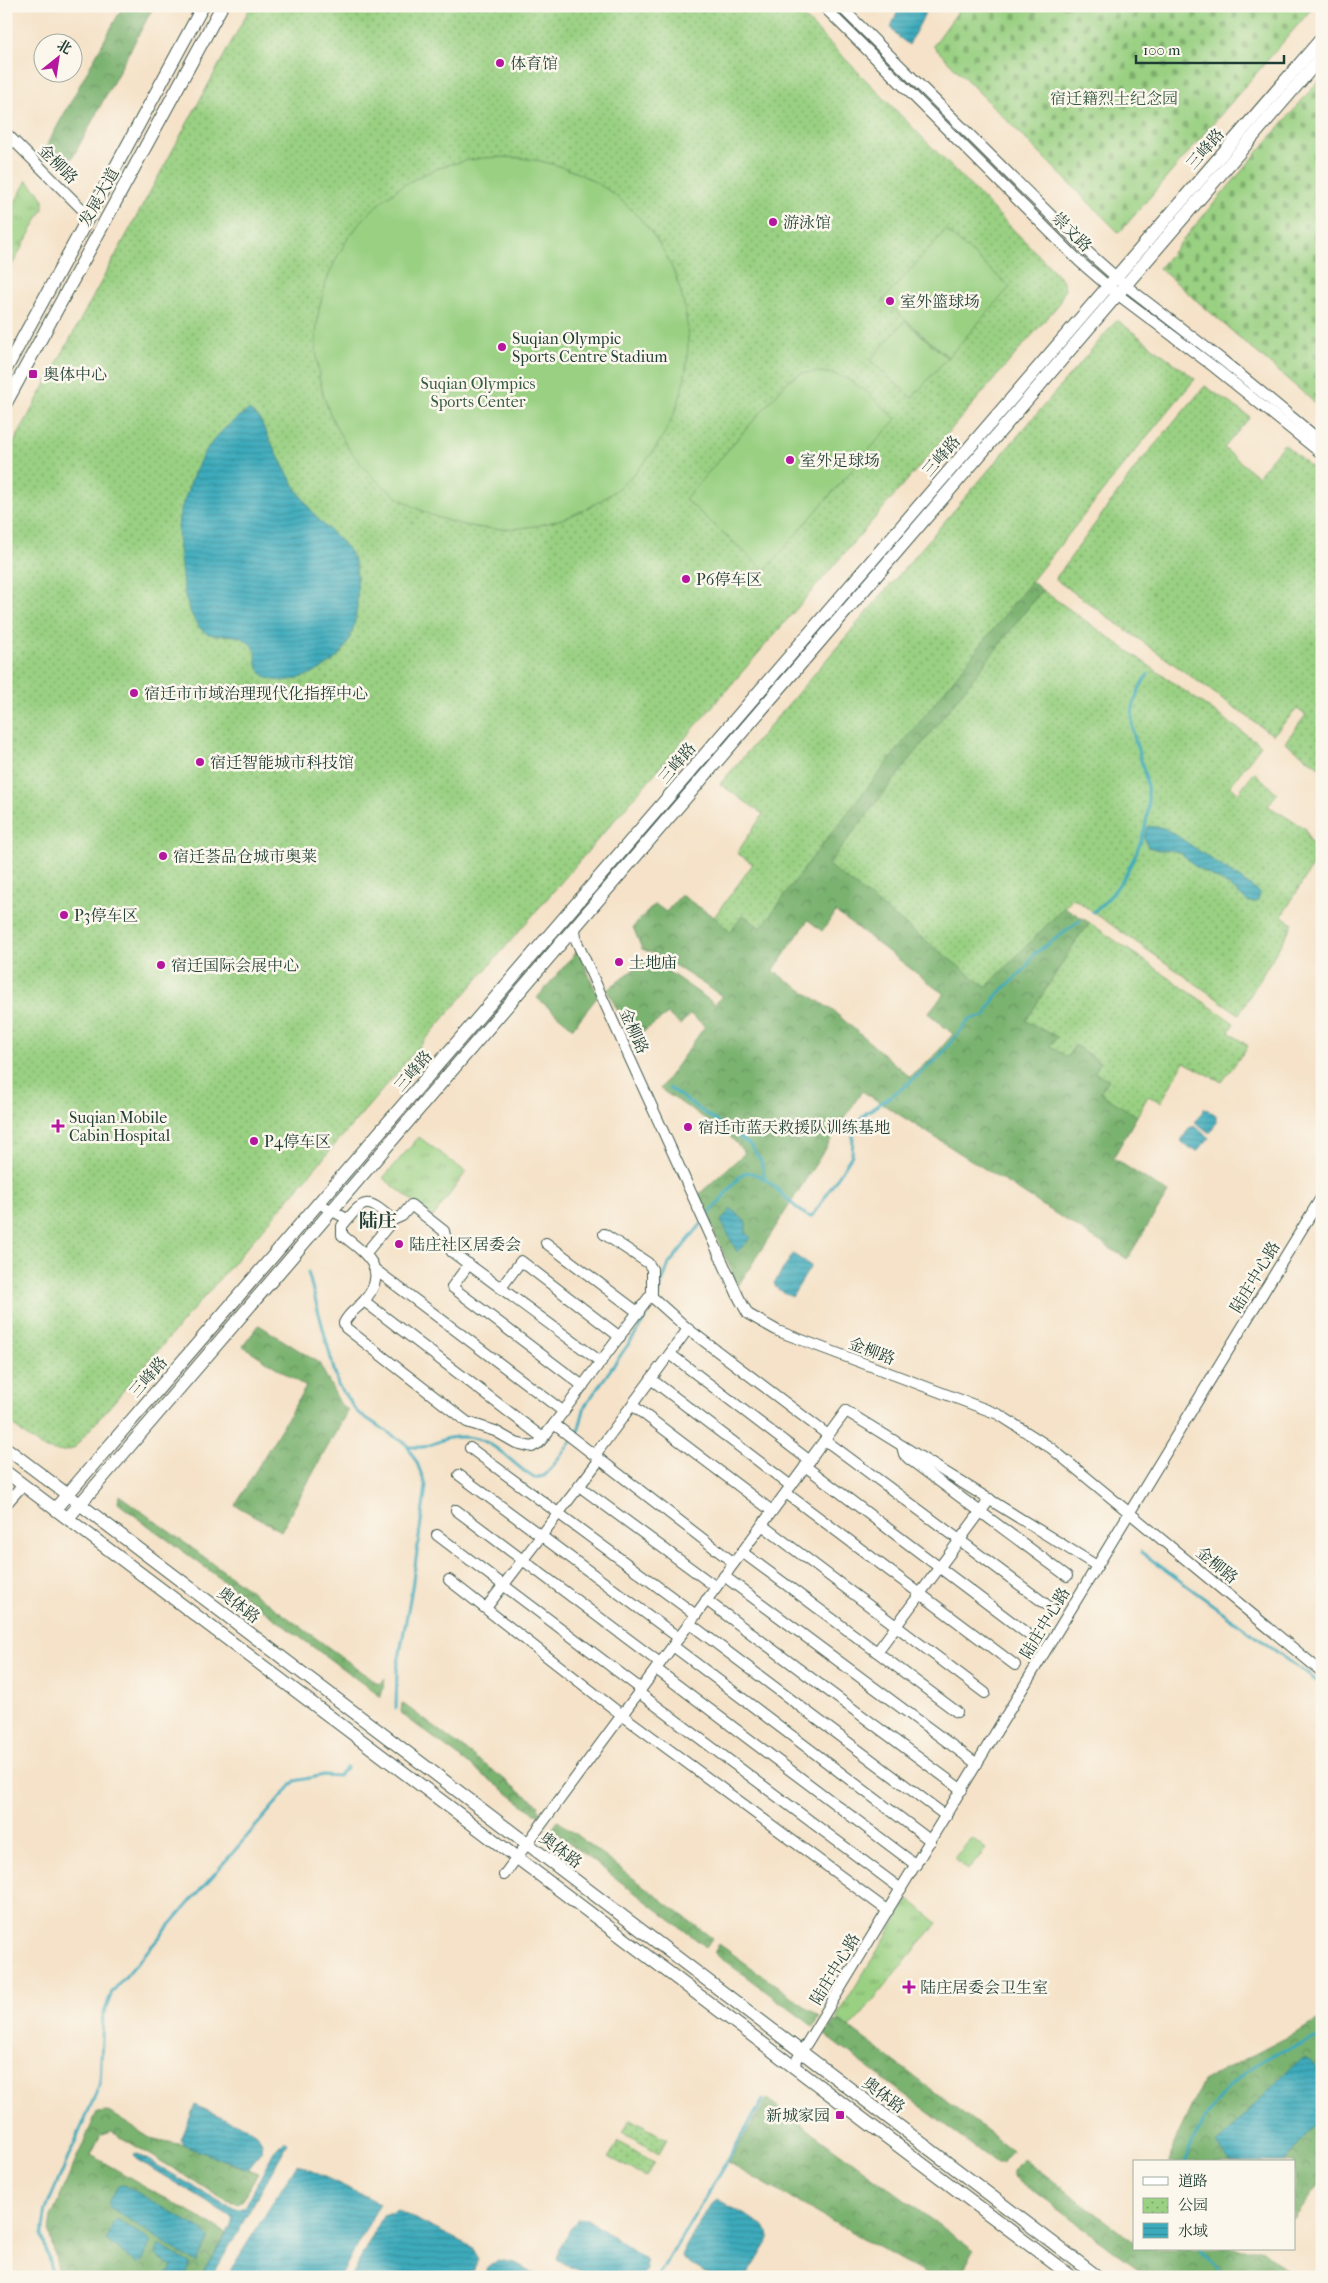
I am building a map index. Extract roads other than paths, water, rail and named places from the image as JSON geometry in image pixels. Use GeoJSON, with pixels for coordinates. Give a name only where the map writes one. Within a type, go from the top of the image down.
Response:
{"type":"FeatureCollection","features":[{"type":"Feature","properties":{"kind":"main road","name":"发展大道"},"geometry":{"type":"LineString","coordinates":[[6,368],[203,6]]}},
{"type":"Feature","properties":{"kind":"main road","name":"发展大道"},"geometry":{"type":"LineString","coordinates":[[6,403],[222,6]]}},
{"type":"Feature","properties":{"kind":"main road","name":"三峰路"},"geometry":{"type":"LineString","coordinates":[[56,1509],[575,928],[1117,286],[1322,38]]}},
{"type":"Feature","properties":{"kind":"main road","name":"三峰路"},"geometry":{"type":"LineString","coordinates":[[68,1518],[325,1207],[1117,286],[1322,56]]}},
{"type":"Feature","properties":{"kind":"main road","name":"奥体路"},"geometry":{"type":"LineString","coordinates":[[6,1448],[1098,2277]]}},
{"type":"Feature","properties":{"kind":"main road","name":"奥体路"},"geometry":{"type":"LineString","coordinates":[[6,1472],[1072,2277]]}},
{"type":"Feature","properties":{"kind":"street","name":"崇文路"},"geometry":{"type":"LineString","coordinates":[[824,6],[1073,255],[1117,286],[1322,442]]}},
{"type":"Feature","properties":{"kind":"street","name":"崇文路"},"geometry":{"type":"LineString","coordinates":[[840,6],[1090,254],[1117,286],[1322,454]]}},
{"type":"Feature","properties":{"kind":"street","name":"金柳路"},"geometry":{"type":"LineString","coordinates":[[6,133],[89,216]]}},
{"type":"Feature","properties":{"kind":"street","name":"金柳路"},"geometry":{"type":"LineString","coordinates":[[575,928],[576,940],[744,1310],[784,1334],[998,1414],[1051,1448],[1322,1672]]}},
{"type":"Feature","properties":{"kind":"street","name":"陆庄中心路"},"geometry":{"type":"LineString","coordinates":[[793,2066],[1322,1196]]}},
{"type":"Feature","properties":{"kind":"street"},"geometry":{"type":"LineString","coordinates":[[393,1220],[374,1204],[369,1203],[359,1206],[347,1219],[342,1226],[342,1235],[365,1254],[376,1271],[564,1412]]}},
{"type":"Feature","properties":{"kind":"street"},"geometry":{"type":"LineString","coordinates":[[365,1254],[393,1220],[402,1216],[411,1205],[444,1231],[449,1248],[601,1362]]}},
{"type":"Feature","properties":{"kind":"street"},"geometry":{"type":"LineString","coordinates":[[325,1207],[347,1219]]}},
{"type":"Feature","properties":{"kind":"street"},"geometry":{"type":"LineString","coordinates":[[376,1271],[377,1280],[364,1300],[348,1316],[344,1323],[346,1328],[467,1422],[494,1431],[525,1446],[532,1447],[543,1438],[564,1412],[651,1296],[652,1269],[648,1263],[604,1234]]}},
{"type":"Feature","properties":{"kind":"street"},"geometry":{"type":"LineString","coordinates":[[546,1243],[639,1313]]}},
{"type":"Feature","properties":{"kind":"street"},"geometry":{"type":"LineString","coordinates":[[501,1288],[521,1261],[620,1337]]}},
{"type":"Feature","properties":{"kind":"street"},"geometry":{"type":"LineString","coordinates":[[469,1264],[452,1287],[583,1386]]}},
{"type":"Feature","properties":{"kind":"street"},"geometry":{"type":"LineString","coordinates":[[651,1296],[688,1329],[960,1540],[1051,1608]]}},
{"type":"Feature","properties":{"kind":"street"},"geometry":{"type":"LineString","coordinates":[[364,1300],[543,1438]]}},
{"type":"Feature","properties":{"kind":"street"},"geometry":{"type":"LineString","coordinates":[[486,1608],[580,1486],[632,1405],[688,1329]]}},
{"type":"Feature","properties":{"kind":"street"},"geometry":{"type":"LineString","coordinates":[[670,1354],[807,1464],[1029,1635]]}},
{"type":"Feature","properties":{"kind":"street"},"geometry":{"type":"LineString","coordinates":[[651,1379],[919,1595],[1015,1666]]}},
{"type":"Feature","properties":{"kind":"street"},"geometry":{"type":"LineString","coordinates":[[632,1405],[772,1511]]}},
{"type":"Feature","properties":{"kind":"street"},"geometry":{"type":"LineString","coordinates":[[504,1875],[846,1411],[1097,1566]]}},
{"type":"Feature","properties":{"kind":"street"},"geometry":{"type":"LineString","coordinates":[[554,1424],[734,1563]]}},
{"type":"Feature","properties":{"kind":"street"},"geometry":{"type":"LineString","coordinates":[[902,1445],[904,1454],[909,1459],[1067,1576]]}},
{"type":"Feature","properties":{"kind":"street"},"geometry":{"type":"LineString","coordinates":[[470,1448],[558,1514],[946,1816]]}},
{"type":"Feature","properties":{"kind":"street"},"geometry":{"type":"LineString","coordinates":[[459,1475],[542,1536],[931,1841]]}},
{"type":"Feature","properties":{"kind":"street"},"geometry":{"type":"LineString","coordinates":[[6,1504],[23,1484]]}},
{"type":"Feature","properties":{"kind":"street"},"geometry":{"type":"LineString","coordinates":[[580,1486],[716,1587]]}},
{"type":"Feature","properties":{"kind":"street"},"geometry":{"type":"LineString","coordinates":[[877,1652],[990,1499]]}},
{"type":"Feature","properties":{"kind":"street"},"geometry":{"type":"LineString","coordinates":[[456,1510],[916,1865]]}},
{"type":"Feature","properties":{"kind":"street"},"geometry":{"type":"LineString","coordinates":[[762,1524],[985,1693]]}},
{"type":"Feature","properties":{"kind":"street"},"geometry":{"type":"LineString","coordinates":[[437,1536],[901,1889]]}},
{"type":"Feature","properties":{"kind":"street"},"geometry":{"type":"LineString","coordinates":[[742,1552],[957,1712]]}},
{"type":"Feature","properties":{"kind":"street"},"geometry":{"type":"LineString","coordinates":[[724,1576],[977,1764]]}},
{"type":"Feature","properties":{"kind":"street"},"geometry":{"type":"LineString","coordinates":[[449,1580],[622,1715],[888,1911]]}},
{"type":"Feature","properties":{"kind":"street"},"geometry":{"type":"LineString","coordinates":[[706,1600],[962,1790]]}},
{"type":"Feature","properties":{"kind":"water"},"geometry":{"type":"Polygon","coordinates":[[[900,6],[927,6],[909,45],[896,35],[891,27],[900,6]]]}},
{"type":"Feature","properties":{"kind":"water"},"geometry":{"type":"Polygon","coordinates":[[[249,410],[259,418],[301,496],[319,520],[351,553],[356,567],[357,610],[354,627],[346,645],[334,660],[318,671],[285,681],[266,677],[259,670],[256,661],[256,651],[242,638],[213,635],[206,633],[200,628],[188,607],[183,583],[178,524],[181,509],[192,479],[203,455],[217,436],[249,410]]]}},
{"type":"Feature","properties":{"kind":"water"},"geometry":{"type":"Polygon","coordinates":[[[1148,826],[1164,828],[1176,835],[1252,887],[1259,893],[1257,902],[1248,902],[1228,885],[1197,868],[1182,854],[1172,850],[1158,850],[1148,847],[1144,838],[1148,826]]]}},
{"type":"Feature","properties":{"kind":"water"},"geometry":{"type":"Polygon","coordinates":[[[1205,1108],[1216,1115],[1216,1123],[1211,1132],[1208,1132],[1195,1122],[1205,1108]]]}},
{"type":"Feature","properties":{"kind":"water"},"geometry":{"type":"Polygon","coordinates":[[[1195,1126],[1209,1138],[1198,1151],[1190,1149],[1181,1141],[1189,1128],[1195,1126]]]}},
{"type":"Feature","properties":{"kind":"water"},"geometry":{"type":"Polygon","coordinates":[[[731,1209],[746,1222],[746,1233],[751,1238],[737,1252],[721,1221],[731,1209]]]}},
{"type":"Feature","properties":{"kind":"water"},"geometry":{"type":"Polygon","coordinates":[[[793,1254],[811,1266],[792,1297],[776,1288],[774,1283],[793,1254]]]}},
{"type":"Feature","properties":{"kind":"water"},"geometry":{"type":"Polygon","coordinates":[[[1304,2058],[1316,2068],[1321,2083],[1322,2116],[1286,2160],[1229,2160],[1216,2144],[1296,2063],[1304,2058]]]}},
{"type":"Feature","properties":{"kind":"water"},"geometry":{"type":"Polygon","coordinates":[[[195,2105],[256,2132],[262,2142],[261,2151],[248,2169],[183,2145],[181,2140],[195,2105]]]}},
{"type":"Feature","properties":{"kind":"water"},"geometry":{"type":"Polygon","coordinates":[[[285,2140],[288,2143],[212,2277],[200,2277],[231,2226],[233,2218],[136,2159],[134,2155],[138,2154],[224,2204],[240,2209],[245,2207],[274,2151],[285,2140]]]}},
{"type":"Feature","properties":{"kind":"water"},"geometry":{"type":"Polygon","coordinates":[[[297,2164],[380,2203],[340,2277],[226,2277],[297,2164]]]}},
{"type":"Feature","properties":{"kind":"water"},"geometry":{"type":"Polygon","coordinates":[[[124,2185],[204,2231],[209,2238],[196,2263],[111,2208],[107,2203],[118,2186],[124,2185]]]}},
{"type":"Feature","properties":{"kind":"water"},"geometry":{"type":"Polygon","coordinates":[[[717,2199],[763,2225],[769,2233],[769,2239],[746,2277],[711,2277],[682,2258],[683,2251],[711,2204],[717,2199]]]}},
{"type":"Feature","properties":{"kind":"water"},"geometry":{"type":"Polygon","coordinates":[[[397,2210],[472,2247],[479,2259],[469,2277],[350,2277],[383,2216],[397,2210]]]}},
{"type":"Feature","properties":{"kind":"water"},"geometry":{"type":"Polygon","coordinates":[[[578,2218],[587,2219],[646,2260],[647,2269],[642,2277],[598,2276],[579,2271],[557,2259],[559,2249],[578,2218]]]}},
{"type":"Feature","properties":{"kind":"water"},"geometry":{"type":"Polygon","coordinates":[[[117,2219],[151,2241],[143,2260],[138,2264],[106,2240],[112,2223],[117,2219]]]}},
{"type":"Feature","properties":{"kind":"water"},"geometry":{"type":"Polygon","coordinates":[[[159,2245],[190,2263],[186,2277],[161,2277],[169,2273],[172,2267],[156,2255],[159,2245]]]}},
{"type":"Feature","properties":{"kind":"water"},"geometry":{"type":"Polygon","coordinates":[[[498,2260],[516,2263],[540,2277],[484,2277],[487,2268],[498,2260]]]}},
{"type":"Feature","properties":{"kind":"waterway"},"geometry":{"type":"LineString","coordinates":[[1093,912],[1115,890],[1125,875],[1145,826],[1148,795],[1132,721],[1133,707],[1138,692],[1148,674]]}},
{"type":"Feature","properties":{"kind":"waterway"},"geometry":{"type":"LineString","coordinates":[[657,1296],[669,1264],[739,1177],[747,1172],[765,1179],[802,1212],[810,1217],[814,1214],[852,1155],[853,1136],[857,1124],[866,1113],[904,1087],[939,1057],[970,1019],[985,1016],[995,997],[1026,968],[1034,954],[1080,921]]}},
{"type":"Feature","properties":{"kind":"waterway"},"geometry":{"type":"LineString","coordinates":[[669,1088],[750,1145],[761,1161],[765,1179]]}},
{"type":"Feature","properties":{"kind":"waterway"},"geometry":{"type":"LineString","coordinates":[[308,1272],[338,1385],[357,1412],[406,1444],[417,1463],[426,1486],[412,1588],[397,1669],[396,1708]]}},
{"type":"Feature","properties":{"kind":"waterway"},"geometry":{"type":"LineString","coordinates":[[408,1447],[425,1447],[449,1438],[464,1437],[476,1439],[496,1448],[534,1478],[544,1476],[578,1432],[585,1406],[639,1329],[650,1308]]}},
{"type":"Feature","properties":{"kind":"waterway"},"geometry":{"type":"LineString","coordinates":[[1141,1552],[1322,1685]]}},
{"type":"Feature","properties":{"kind":"waterway"},"geometry":{"type":"LineString","coordinates":[[53,2277],[42,2235],[46,2209],[100,2084],[103,2016],[112,1992],[295,1781],[324,1775],[338,1776],[347,1767]]}},
{"type":"Feature","properties":{"kind":"waterway"},"geometry":{"type":"LineString","coordinates":[[1187,2160],[1202,2123],[1218,2100],[1238,2079],[1265,2059],[1322,2036]]}},
{"type":"Feature","properties":{"kind":"waterway"},"geometry":{"type":"LineString","coordinates":[[658,2277],[763,2100]]}},
{"type":"Feature","properties":{"kind":"waterway"},"geometry":{"type":"LineString","coordinates":[[1200,2250],[1227,2277]]}},
{"type":"Feature","properties":{"kind":"place","name":"体育馆"},"geometry":{"type":"Point","coordinates":[500,63]}},
{"type":"Feature","properties":{"kind":"place","name":"游泳馆"},"geometry":{"type":"Point","coordinates":[773,222]}},
{"type":"Feature","properties":{"kind":"place","name":"室外篮球场"},"geometry":{"type":"Point","coordinates":[890,301]}},
{"type":"Feature","properties":{"kind":"place","name":"Suqian Olympic Sports Centre Stadium"},"geometry":{"type":"Point","coordinates":[502,347]}},
{"type":"Feature","properties":{"kind":"place","name":"奥体中心"},"geometry":{"type":"Point","coordinates":[33,374]}},
{"type":"Feature","properties":{"kind":"place","name":"室外足球场"},"geometry":{"type":"Point","coordinates":[790,460]}},
{"type":"Feature","properties":{"kind":"place","name":"P6停车区"},"geometry":{"type":"Point","coordinates":[686,579]}},
{"type":"Feature","properties":{"kind":"place","name":"宿迁市市域治理现代化指挥中心"},"geometry":{"type":"Point","coordinates":[134,693]}},
{"type":"Feature","properties":{"kind":"place","name":"宿迁智能城市科技馆"},"geometry":{"type":"Point","coordinates":[200,762]}},
{"type":"Feature","properties":{"kind":"place","name":"宿迁荟品仓城市奥莱"},"geometry":{"type":"Point","coordinates":[163,856]}},
{"type":"Feature","properties":{"kind":"place","name":"P3停车区"},"geometry":{"type":"Point","coordinates":[64,915]}},
{"type":"Feature","properties":{"kind":"place","name":"土地庙"},"geometry":{"type":"Point","coordinates":[619,962]}},
{"type":"Feature","properties":{"kind":"place","name":"宿迁国际会展中心"},"geometry":{"type":"Point","coordinates":[161,965]}},
{"type":"Feature","properties":{"kind":"place","name":"Suqian Mobile Cabin Hospital"},"geometry":{"type":"Point","coordinates":[58,1126]}},
{"type":"Feature","properties":{"kind":"place","name":"宿迁市蓝天救援队训练基地"},"geometry":{"type":"Point","coordinates":[688,1127]}},
{"type":"Feature","properties":{"kind":"place","name":"P4停车区"},"geometry":{"type":"Point","coordinates":[254,1141]}},
{"type":"Feature","properties":{"kind":"place","name":"陆庄社区居委会"},"geometry":{"type":"Point","coordinates":[399,1244]}},
{"type":"Feature","properties":{"kind":"place","name":"陆庄居委会卫生室"},"geometry":{"type":"Point","coordinates":[909,1987]}},
{"type":"Feature","properties":{"kind":"place","name":"新城家园"},"geometry":{"type":"Point","coordinates":[840,2115]}},
{"type":"Feature","properties":{"kind":"district","name":"陆庄"},"geometry":{"type":"Point","coordinates":[378,1221]}},
{"type":"Feature","properties":{"kind":"park label","name":"宿迁籍烈士纪念园"},"geometry":{"type":"Point","coordinates":[1114,98]}},
{"type":"Feature","properties":{"kind":"park label","name":"Suqian Olympics Sports Center"},"geometry":{"type":"Point","coordinates":[478,392]}}]}
